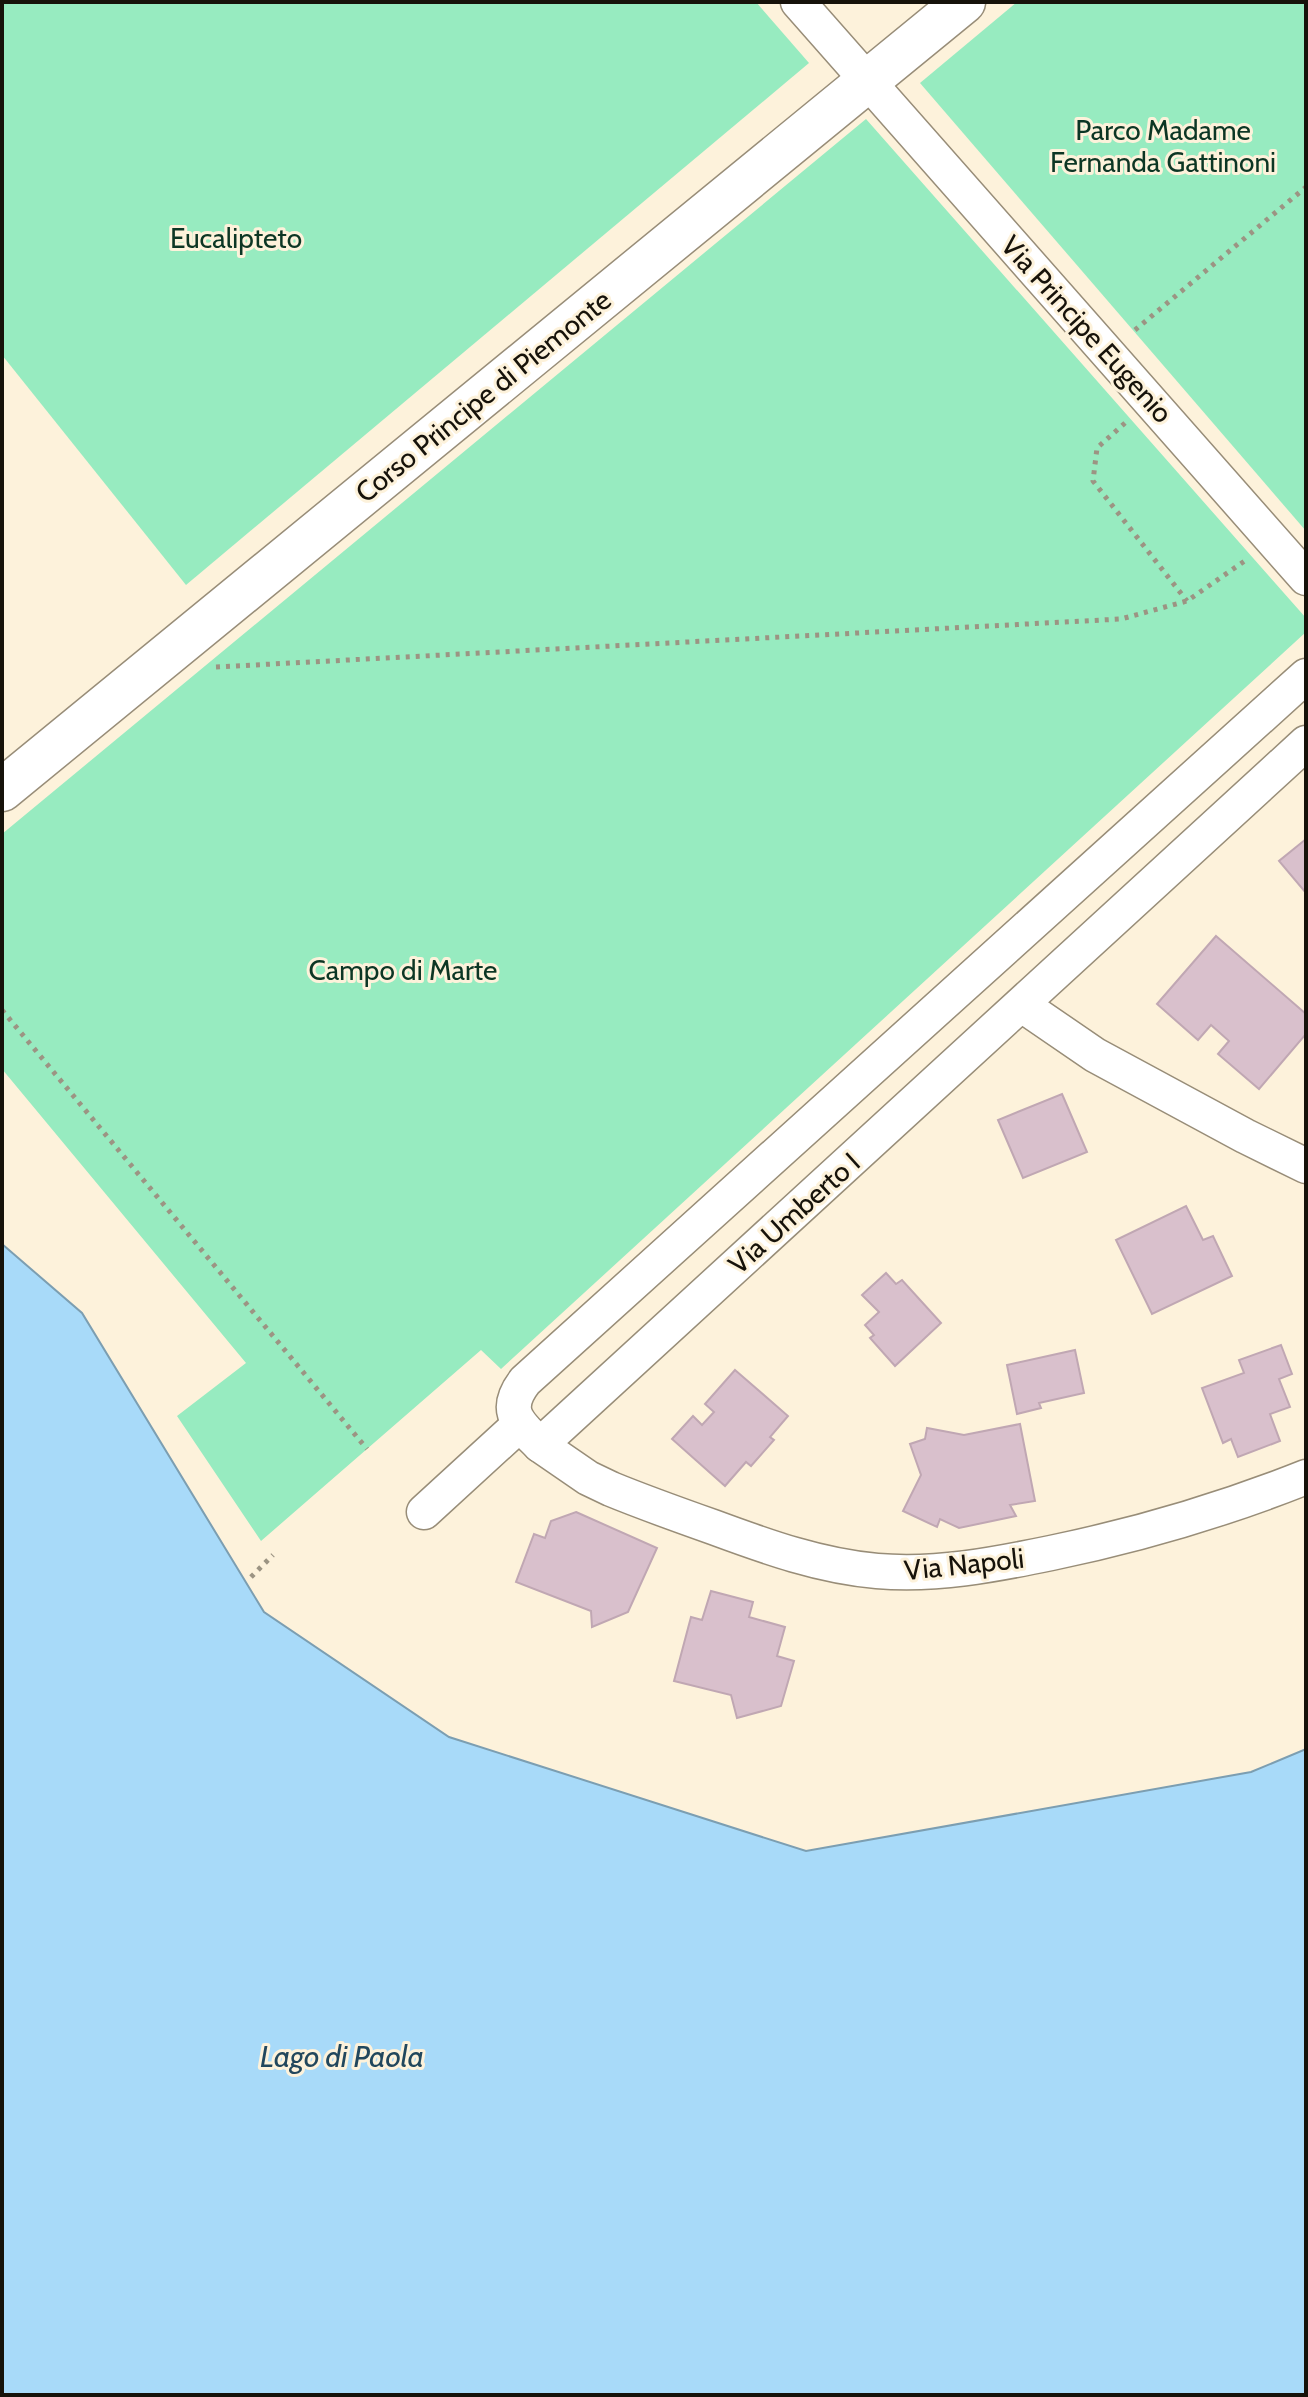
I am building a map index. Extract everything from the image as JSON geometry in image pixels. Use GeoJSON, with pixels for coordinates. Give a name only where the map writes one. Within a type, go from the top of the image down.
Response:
{"type":"FeatureCollection","features":[{"type":"Feature","properties":{"kind":"street","name":"Via Principe Eugenio"},"geometry":{"type":"LineString","coordinates":[[798,2],[1306,578]]}},
{"type":"Feature","properties":{"kind":"street","name":"Corso Principe di Piemonte"},"geometry":{"type":"LineString","coordinates":[[2,790],[964,2]]}},
{"type":"Feature","properties":{"kind":"street","name":"Via Umberto I"},"geometry":{"type":"LineString","coordinates":[[530,1435],[514,1414],[516,1392],[525,1381],[1306,676]]}},
{"type":"Feature","properties":{"kind":"street","name":"Via Umberto I"},"geometry":{"type":"LineString","coordinates":[[424,1512],[530,1435],[1022,1005],[1306,743]]}},
{"type":"Feature","properties":{"kind":"street"},"geometry":{"type":"LineString","coordinates":[[1032,923],[1069,962]]}},
{"type":"Feature","properties":{"kind":"street"},"geometry":{"type":"LineString","coordinates":[[1022,1005],[1095,1055],[1306,1166]]}},
{"type":"Feature","properties":{"kind":"street","name":"Via Napoli"},"geometry":{"type":"LineString","coordinates":[[530,1435],[588,1478],[611,1489],[762,1545],[816,1561],[901,1572],[965,1570],[1093,1544],[1193,1517],[1306,1477]]}},
{"type":"Feature","properties":{"kind":"path"},"geometry":{"type":"LineString","coordinates":[[1108,353],[1306,187]]}},
{"type":"Feature","properties":{"kind":"path"},"geometry":{"type":"LineString","coordinates":[[1150,401],[1097,448],[1093,481],[1187,601]]}},
{"type":"Feature","properties":{"kind":"path"},"geometry":{"type":"LineString","coordinates":[[211,667],[1121,619],[1187,601],[1274,540]]}},
{"type":"Feature","properties":{"kind":"path"},"geometry":{"type":"LineString","coordinates":[[2,1010],[367,1449]]}},
{"type":"Feature","properties":{"kind":"path"},"geometry":{"type":"LineString","coordinates":[[251,1577],[273,1555]]}},
{"type":"Feature","properties":{"kind":"green space","name":"Eucalipteto"},"geometry":{"type":"Polygon","coordinates":[[[2,2],[756,2],[809,63],[186,585],[2,355],[2,2]]]}},
{"type":"Feature","properties":{"kind":"green space","name":"Parco Madame Fernanda Gattinoni"},"geometry":{"type":"Polygon","coordinates":[[[1017,2],[1306,2],[1306,531],[920,83],[1017,2]]]}},
{"type":"Feature","properties":{"kind":"green space","name":"Campo di Marte"},"geometry":{"type":"Polygon","coordinates":[[[866,119],[1306,618],[1306,632],[501,1369],[481,1350],[261,1541],[177,1416],[246,1363],[2,1069],[2,834],[866,119]]]}},
{"type":"Feature","properties":{"kind":"water","name":"Lago di Paola"},"geometry":{"type":"Polygon","coordinates":[[[2,1244],[82,1313],[264,1612],[449,1737],[806,1851],[1251,1772],[1306,1749],[1306,2395],[2,2395],[2,1244]]]}},
{"type":"Feature","properties":{"kind":"building"},"geometry":{"type":"Polygon","coordinates":[[[1306,839],[1306,893],[1279,861],[1306,839]]]}},
{"type":"Feature","properties":{"kind":"building"},"geometry":{"type":"Polygon","coordinates":[[[1216,936],[1306,1014],[1306,1034],[1259,1089],[1218,1054],[1229,1041],[1211,1025],[1198,1040],[1157,1004],[1216,936]]]}},
{"type":"Feature","properties":{"kind":"building"},"geometry":{"type":"Polygon","coordinates":[[[1062,1094],[1087,1152],[1023,1178],[998,1120],[1062,1094]]]}},
{"type":"Feature","properties":{"kind":"building"},"geometry":{"type":"Polygon","coordinates":[[[1186,1206],[1203,1240],[1213,1236],[1232,1276],[1152,1314],[1116,1240],[1186,1206]]]}},
{"type":"Feature","properties":{"kind":"building"},"geometry":{"type":"Polygon","coordinates":[[[886,1273],[896,1284],[902,1280],[941,1323],[895,1366],[870,1338],[874,1335],[865,1325],[879,1312],[862,1295],[886,1273]]]}},
{"type":"Feature","properties":{"kind":"building"},"geometry":{"type":"Polygon","coordinates":[[[1281,1345],[1292,1374],[1279,1379],[1290,1407],[1270,1414],[1280,1441],[1238,1457],[1231,1439],[1223,1443],[1202,1388],[1244,1373],[1239,1360],[1281,1345]]]}},
{"type":"Feature","properties":{"kind":"building"},"geometry":{"type":"Polygon","coordinates":[[[1075,1350],[1084,1393],[1039,1403],[1041,1408],[1017,1414],[1007,1365],[1075,1350]]]}},
{"type":"Feature","properties":{"kind":"building"},"geometry":{"type":"Polygon","coordinates":[[[735,1370],[788,1416],[770,1437],[774,1440],[751,1466],[746,1462],[725,1486],[672,1439],[693,1416],[702,1425],[714,1412],[705,1404],[735,1370]]]}},
{"type":"Feature","properties":{"kind":"building"},"geometry":{"type":"Polygon","coordinates":[[[1020,1424],[1035,1501],[1010,1505],[1016,1516],[959,1528],[940,1519],[937,1527],[903,1511],[921,1475],[910,1444],[925,1439],[927,1428],[964,1435],[1020,1424]]]}},
{"type":"Feature","properties":{"kind":"building"},"geometry":{"type":"Polygon","coordinates":[[[576,1512],[657,1548],[628,1612],[592,1627],[591,1611],[516,1582],[534,1534],[545,1538],[551,1521],[576,1512]]]}},
{"type":"Feature","properties":{"kind":"building"},"geometry":{"type":"Polygon","coordinates":[[[711,1591],[753,1602],[749,1617],[785,1627],[777,1656],[794,1661],[781,1706],[737,1718],[731,1695],[674,1681],[691,1617],[702,1620],[711,1591]]]}}]}
